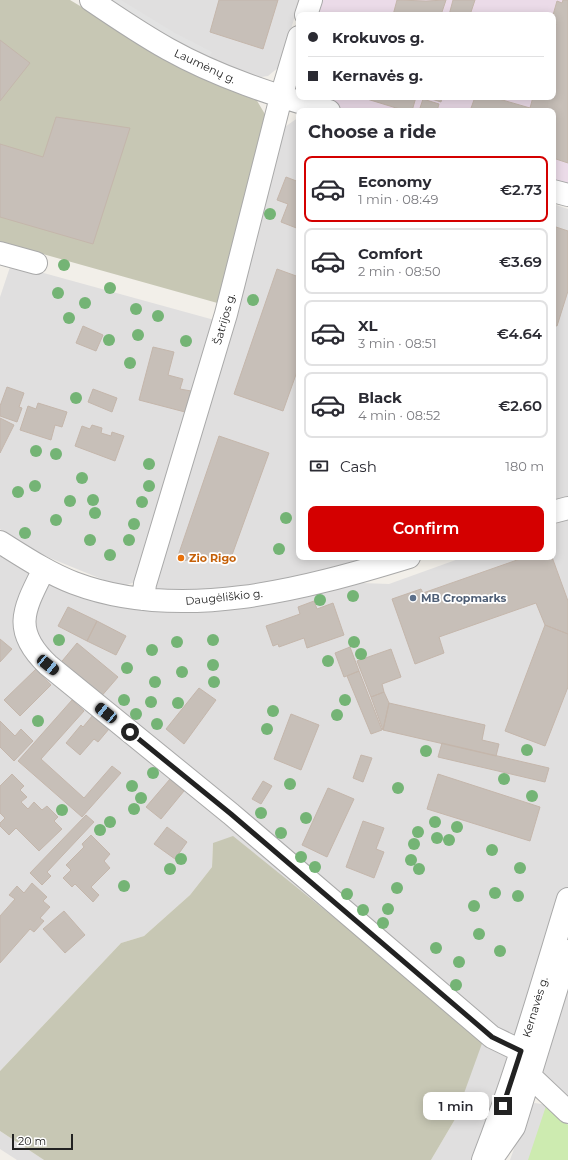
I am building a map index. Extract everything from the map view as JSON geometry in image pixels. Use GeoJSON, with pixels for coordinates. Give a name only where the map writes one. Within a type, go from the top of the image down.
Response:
{"type":"FeatureCollection","features":[{"type":"Feature","properties":{"kind":"street","name":"Laumėnų g."},"geometry":{"type":"LineString","coordinates":[[91,0],[168,49],[225,77],[280,97],[318,108]]}},
{"type":"Feature","properties":{"kind":"street"},"geometry":{"type":"LineString","coordinates":[[307,12],[311,0]]}},
{"type":"Feature","properties":{"kind":"street","name":"Šatrijos g."},"geometry":{"type":"LineString","coordinates":[[143,599],[145,584],[226,314],[280,97],[296,47]]}},
{"type":"Feature","properties":{"kind":"street"},"geometry":{"type":"LineString","coordinates":[[556,192],[568,195]]}},
{"type":"Feature","properties":{"kind":"street"},"geometry":{"type":"LineString","coordinates":[[0,252],[36,263]]}},
{"type":"Feature","properties":{"kind":"street"},"geometry":{"type":"LineString","coordinates":[[556,511],[568,508]]}},
{"type":"Feature","properties":{"kind":"street","name":"Daugėliškio g."},"geometry":{"type":"LineString","coordinates":[[0,542],[44,569],[74,583],[106,592],[166,602],[197,602],[291,590],[399,560]]}},
{"type":"Feature","properties":{"kind":"street"},"geometry":{"type":"LineString","coordinates":[[44,569],[29,599],[25,614],[25,635],[34,652],[231,814],[492,1037],[521,1051]]}},
{"type":"Feature","properties":{"kind":"street","name":"Kernavės g."},"geometry":{"type":"LineString","coordinates":[[483,1160],[521,1051],[568,899]]}},
{"type":"Feature","properties":{"kind":"street","name":"Kernavės g."},"geometry":{"type":"LineString","coordinates":[[491,1160],[514,1127],[568,951]]}},
{"type":"Feature","properties":{"kind":"street"},"geometry":{"type":"LineString","coordinates":[[530,1076],[568,1112]]}},
{"type":"Feature","properties":{"kind":"shaded area"},"geometry":{"type":"Polygon","coordinates":[[[0,0],[70,0],[179,65],[256,99],[266,116],[221,304],[0,242],[0,0]]]}},
{"type":"Feature","properties":{"kind":"shaded area"},"geometry":{"type":"Polygon","coordinates":[[[108,0],[300,0],[279,67],[268,76],[254,78],[209,59],[108,0]]]}},
{"type":"Feature","properties":{"kind":"shaded area"},"geometry":{"type":"Polygon","coordinates":[[[108,0],[121,0],[175,33],[212,52],[209,59],[181,47],[108,0]]]}},
{"type":"Feature","properties":{"kind":"shaded area"},"geometry":{"type":"Polygon","coordinates":[[[319,0],[568,0],[568,185],[556,181],[556,108],[342,108],[312,100],[556,100],[556,12],[315,12],[319,0]]]}},
{"type":"Feature","properties":{"kind":"shaded area"},"geometry":{"type":"Polygon","coordinates":[[[296,119],[296,560],[366,560],[253,587],[159,594],[148,588],[282,129],[296,119]]]}},
{"type":"Feature","properties":{"kind":"shaded area"},"geometry":{"type":"Polygon","coordinates":[[[556,205],[568,209],[568,501],[556,505],[556,205]]]}},
{"type":"Feature","properties":{"kind":"shaded area"},"geometry":{"type":"Polygon","coordinates":[[[11,264],[218,321],[135,582],[121,587],[23,547],[0,529],[0,297],[11,264]]]}},
{"type":"Feature","properties":{"kind":"shaded area"},"geometry":{"type":"Polygon","coordinates":[[[568,519],[568,886],[509,1073],[485,1134],[471,1160],[431,1160],[454,1121],[213,843],[212,867],[190,895],[144,936],[121,943],[0,1071],[0,548],[106,598],[292,597],[362,583],[389,584],[456,560],[556,560],[556,524],[568,519]]]}},
{"type":"Feature","properties":{"kind":"shaded area"},"geometry":{"type":"Polygon","coordinates":[[[233,836],[484,1038],[454,1121],[431,1160],[44,1160],[0,1131],[0,1071],[121,943],[144,936],[190,895],[212,867],[213,843],[233,836]]]}},
{"type":"Feature","properties":{"kind":"shaded area"},"geometry":{"type":"Polygon","coordinates":[[[568,984],[568,1106],[546,1085],[541,1071],[568,984]]]}},
{"type":"Feature","properties":{"kind":"shaded area"},"geometry":{"type":"Polygon","coordinates":[[[535,1103],[547,1105],[568,1123],[568,1160],[510,1160],[529,1106],[535,1103]]]}},
{"type":"Feature","properties":{"kind":"shaded area"},"geometry":{"type":"Polygon","coordinates":[[[0,1131],[44,1160],[17,1160],[0,1149],[0,1131]]]}},
{"type":"Feature","properties":{"kind":"green space"},"geometry":{"type":"Polygon","coordinates":[[[546,1106],[568,1125],[568,1160],[528,1160],[546,1106]]]}},
{"type":"Feature","properties":{"kind":"building"},"geometry":{"type":"Polygon","coordinates":[[[219,0],[278,0],[263,49],[210,32],[219,0]]]}},
{"type":"Feature","properties":{"kind":"building"},"geometry":{"type":"Polygon","coordinates":[[[397,0],[446,0],[442,12],[394,12],[397,0]]]}},
{"type":"Feature","properties":{"kind":"building"},"geometry":{"type":"Polygon","coordinates":[[[453,0],[475,0],[471,12],[450,12],[453,0]]]}},
{"type":"Feature","properties":{"kind":"building"},"geometry":{"type":"Polygon","coordinates":[[[563,0],[568,0],[568,163],[556,159],[556,108],[530,108],[532,100],[556,100],[556,12],[554,12],[557,1],[562,3],[563,0]]]}},
{"type":"Feature","properties":{"kind":"building"},"geometry":{"type":"Polygon","coordinates":[[[0,40],[30,63],[0,101],[0,40]]]}},
{"type":"Feature","properties":{"kind":"building"},"geometry":{"type":"Polygon","coordinates":[[[370,100],[415,100],[413,108],[396,108],[370,100]]]}},
{"type":"Feature","properties":{"kind":"building"},"geometry":{"type":"Polygon","coordinates":[[[423,100],[439,104],[438,108],[420,108],[423,100]]]}},
{"type":"Feature","properties":{"kind":"building"},"geometry":{"type":"Polygon","coordinates":[[[474,100],[502,100],[530,108],[471,108],[474,100]]]}},
{"type":"Feature","properties":{"kind":"building"},"geometry":{"type":"Polygon","coordinates":[[[56,117],[130,128],[93,244],[0,217],[0,144],[43,157],[56,117]]]}},
{"type":"Feature","properties":{"kind":"building"},"geometry":{"type":"Polygon","coordinates":[[[286,177],[296,181],[296,228],[281,222],[288,204],[277,200],[286,177]]]}},
{"type":"Feature","properties":{"kind":"building"},"geometry":{"type":"Polygon","coordinates":[[[556,227],[568,231],[568,291],[557,326],[556,227]]]}},
{"type":"Feature","properties":{"kind":"building"},"geometry":{"type":"Polygon","coordinates":[[[277,269],[296,276],[296,374],[283,411],[234,394],[277,269]]]}},
{"type":"Feature","properties":{"kind":"building"},"geometry":{"type":"Polygon","coordinates":[[[83,326],[103,335],[96,351],[76,343],[83,326]]]}},
{"type":"Feature","properties":{"kind":"building"},"geometry":{"type":"Polygon","coordinates":[[[153,347],[174,352],[168,375],[183,379],[180,389],[191,391],[185,412],[139,400],[153,347]]]}},
{"type":"Feature","properties":{"kind":"building"},"geometry":{"type":"Polygon","coordinates":[[[7,387],[24,393],[19,407],[22,408],[17,422],[0,416],[0,406],[7,387]]]}},
{"type":"Feature","properties":{"kind":"building"},"geometry":{"type":"Polygon","coordinates":[[[93,389],[117,398],[112,412],[88,402],[93,389]]]}},
{"type":"Feature","properties":{"kind":"building"},"geometry":{"type":"Polygon","coordinates":[[[38,403],[67,412],[62,427],[55,425],[51,440],[20,430],[28,406],[36,409],[38,403]]]}},
{"type":"Feature","properties":{"kind":"building"},"geometry":{"type":"Polygon","coordinates":[[[0,418],[14,425],[0,453],[0,418]]]}},
{"type":"Feature","properties":{"kind":"building"},"geometry":{"type":"Polygon","coordinates":[[[92,425],[102,428],[101,433],[111,436],[112,432],[124,436],[115,461],[75,446],[82,426],[90,429],[92,425]]]}},
{"type":"Feature","properties":{"kind":"building"},"geometry":{"type":"Polygon","coordinates":[[[219,436],[269,453],[232,555],[180,561],[179,553],[219,436]]]}},
{"type":"Feature","properties":{"kind":"building"},"geometry":{"type":"Polygon","coordinates":[[[517,560],[553,560],[568,601],[568,634],[545,625],[536,603],[439,637],[444,653],[415,664],[392,599],[421,589],[423,593],[517,560]]]}},
{"type":"Feature","properties":{"kind":"building"},"geometry":{"type":"Polygon","coordinates":[[[314,601],[317,609],[333,603],[344,635],[307,648],[304,638],[279,647],[278,644],[273,646],[266,626],[300,614],[298,607],[314,601]]]}},
{"type":"Feature","properties":{"kind":"building"},"geometry":{"type":"Polygon","coordinates":[[[68,607],[97,621],[87,641],[58,626],[68,607]]]}},
{"type":"Feature","properties":{"kind":"building"},"geometry":{"type":"Polygon","coordinates":[[[97,621],[126,636],[116,655],[87,641],[97,621]]]}},
{"type":"Feature","properties":{"kind":"building"},"geometry":{"type":"Polygon","coordinates":[[[545,625],[568,634],[568,687],[545,746],[505,731],[545,625]]]}},
{"type":"Feature","properties":{"kind":"building"},"geometry":{"type":"Polygon","coordinates":[[[0,639],[12,649],[0,662],[0,639]]]}},
{"type":"Feature","properties":{"kind":"building"},"geometry":{"type":"Polygon","coordinates":[[[77,643],[118,677],[99,699],[58,666],[77,643]]]}},
{"type":"Feature","properties":{"kind":"building"},"geometry":{"type":"Polygon","coordinates":[[[350,647],[359,671],[344,677],[335,653],[350,647]]]}},
{"type":"Feature","properties":{"kind":"building"},"geometry":{"type":"Polygon","coordinates":[[[391,649],[401,677],[382,684],[384,692],[371,697],[357,661],[391,649]]]}},
{"type":"Feature","properties":{"kind":"building"},"geometry":{"type":"Polygon","coordinates":[[[36,669],[51,685],[20,716],[4,700],[36,669]]]}},
{"type":"Feature","properties":{"kind":"building"},"geometry":{"type":"Polygon","coordinates":[[[359,671],[382,730],[371,734],[347,676],[359,671]]]}},
{"type":"Feature","properties":{"kind":"building"},"geometry":{"type":"Polygon","coordinates":[[[199,688],[216,700],[184,744],[166,729],[199,688]]]}},
{"type":"Feature","properties":{"kind":"building"},"geometry":{"type":"Polygon","coordinates":[[[384,692],[389,703],[383,730],[371,697],[384,692]]]}},
{"type":"Feature","properties":{"kind":"building"},"geometry":{"type":"Polygon","coordinates":[[[72,700],[84,711],[41,759],[84,798],[112,766],[121,773],[82,817],[18,761],[72,700]]]}},
{"type":"Feature","properties":{"kind":"building"},"geometry":{"type":"Polygon","coordinates":[[[389,703],[485,725],[482,740],[499,744],[496,756],[383,730],[389,703]]]}},
{"type":"Feature","properties":{"kind":"building"},"geometry":{"type":"Polygon","coordinates":[[[291,714],[319,725],[301,770],[274,759],[291,714]]]}},
{"type":"Feature","properties":{"kind":"building"},"geometry":{"type":"Polygon","coordinates":[[[93,715],[109,729],[98,742],[94,739],[80,755],[66,743],[81,725],[83,727],[93,715]]]}},
{"type":"Feature","properties":{"kind":"building"},"geometry":{"type":"Polygon","coordinates":[[[0,721],[15,736],[21,729],[33,741],[14,761],[0,747],[0,721]]]}},
{"type":"Feature","properties":{"kind":"building"},"geometry":{"type":"Polygon","coordinates":[[[442,743],[549,768],[545,782],[438,757],[442,743]]]}},
{"type":"Feature","properties":{"kind":"building"},"geometry":{"type":"Polygon","coordinates":[[[361,755],[372,758],[363,782],[353,778],[361,755]]]}},
{"type":"Feature","properties":{"kind":"building"},"geometry":{"type":"Polygon","coordinates":[[[12,774],[24,786],[20,790],[27,797],[21,802],[28,809],[34,802],[42,810],[47,806],[58,817],[54,821],[62,829],[39,851],[16,828],[9,835],[0,826],[0,823],[5,818],[0,813],[0,786],[12,774]]]}},
{"type":"Feature","properties":{"kind":"building"},"geometry":{"type":"Polygon","coordinates":[[[438,774],[540,807],[530,841],[427,809],[438,774]]]}},
{"type":"Feature","properties":{"kind":"building"},"geometry":{"type":"Polygon","coordinates":[[[170,779],[184,791],[161,819],[146,807],[170,779]]]}},
{"type":"Feature","properties":{"kind":"building"},"geometry":{"type":"Polygon","coordinates":[[[263,781],[272,786],[261,804],[252,799],[263,781]]]}},
{"type":"Feature","properties":{"kind":"building"},"geometry":{"type":"Polygon","coordinates":[[[328,788],[354,799],[327,857],[302,845],[328,788]]]}},
{"type":"Feature","properties":{"kind":"building"},"geometry":{"type":"Polygon","coordinates":[[[86,815],[94,822],[47,872],[51,876],[42,885],[30,873],[86,815]]]}},
{"type":"Feature","properties":{"kind":"building"},"geometry":{"type":"Polygon","coordinates":[[[363,821],[384,828],[376,849],[384,852],[374,878],[346,867],[363,821]]]}},
{"type":"Feature","properties":{"kind":"building"},"geometry":{"type":"Polygon","coordinates":[[[167,827],[187,842],[175,859],[154,844],[167,827]]]}},
{"type":"Feature","properties":{"kind":"building"},"geometry":{"type":"Polygon","coordinates":[[[91,835],[110,854],[104,861],[110,868],[91,887],[99,895],[93,902],[75,884],[72,887],[63,878],[71,870],[66,865],[84,847],[82,844],[91,835]]]}},
{"type":"Feature","properties":{"kind":"building"},"geometry":{"type":"Polygon","coordinates":[[[32,883],[47,897],[43,901],[50,907],[40,918],[44,921],[34,932],[30,929],[0,963],[0,916],[15,899],[9,895],[17,886],[24,893],[32,883]]]}},
{"type":"Feature","properties":{"kind":"building"},"geometry":{"type":"Polygon","coordinates":[[[64,911],[85,935],[65,953],[43,929],[64,911]]]}},
{"type":"Feature","properties":{"kind":"place","name":"Zio Rigo"},"geometry":{"type":"Point","coordinates":[181,558]}},
{"type":"Feature","properties":{"kind":"place","name":"MB Cropmarks"},"geometry":{"type":"Point","coordinates":[413,598]}},
{"type":"Feature","properties":{"kind":"route"},"geometry":{"type":"LineString","coordinates":[[130,732],[231,814],[404,960],[492,1037],[521,1051],[503,1106]]}}]}
